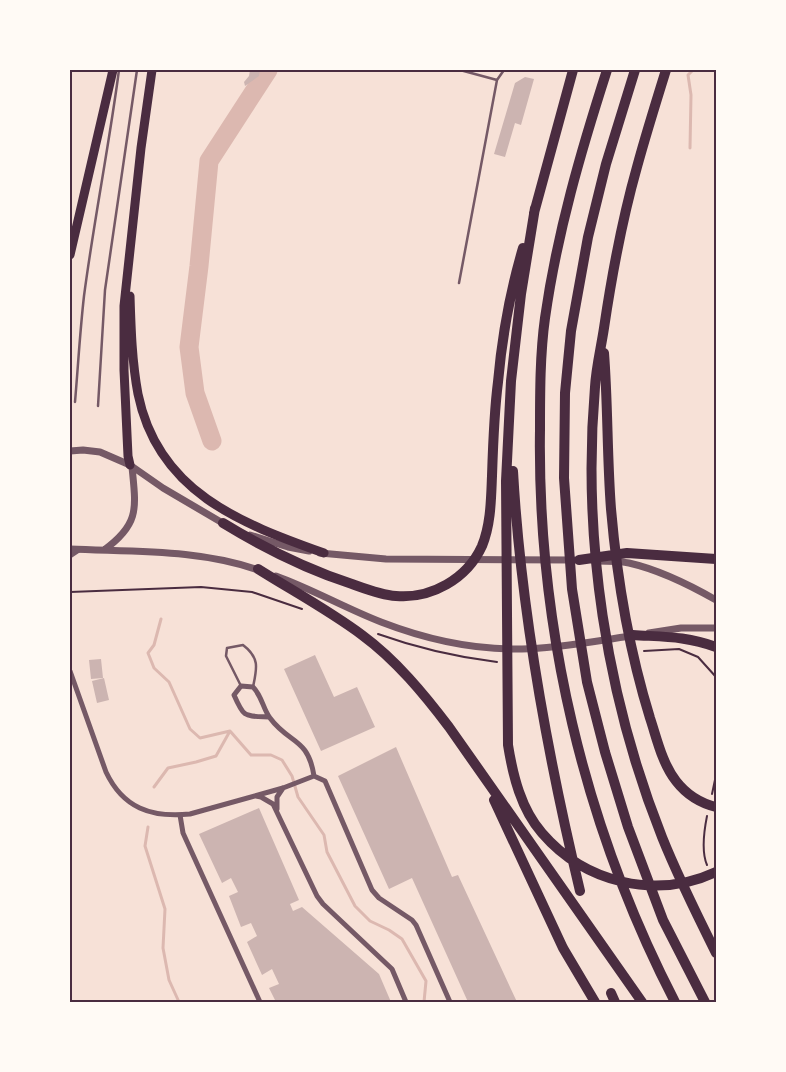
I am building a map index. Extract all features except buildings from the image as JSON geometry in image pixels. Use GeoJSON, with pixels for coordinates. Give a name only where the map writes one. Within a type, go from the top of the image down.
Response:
{"type":"FeatureCollection","features":[{"type":"Feature","properties":{"kind":"highway"},"geometry":{"type":"LineString","coordinates":[[223,523],[257,544],[329,577],[378,593],[397,596],[418,596],[449,584],[475,559],[482,546],[488,526],[498,382],[514,280],[573,70]]}},
{"type":"Feature","properties":{"kind":"highway"},"geometry":{"type":"LineString","coordinates":[[607,70],[572,185],[544,321],[540,397],[539,479],[543,550],[559,663],[581,762],[618,876],[675,1002]]}},
{"type":"Feature","properties":{"kind":"highway"},"geometry":{"type":"LineString","coordinates":[[635,70],[606,164],[588,237],[571,331],[565,393],[564,478],[572,589],[587,682],[604,752],[628,827],[663,920],[705,1002]]}},
{"type":"Feature","properties":{"kind":"highway"},"geometry":{"type":"LineString","coordinates":[[666,70],[636,168],[612,277],[595,385],[592,438],[593,510],[600,595],[612,666],[627,731],[661,835],[679,878],[716,953]]}},
{"type":"Feature","properties":{"kind":"highway"},"geometry":{"type":"LineString","coordinates":[[535,208],[515,338],[506,481],[508,745],[518,791],[527,811],[541,832],[578,864],[593,872],[628,884],[672,886],[700,880],[712,870]]}},
{"type":"Feature","properties":{"kind":"highway"},"geometry":{"type":"LineString","coordinates":[[603,334],[608,406],[611,508],[618,577],[635,662],[646,706],[667,767],[675,780],[689,795],[712,807]]}},
{"type":"Feature","properties":{"kind":"highway"},"geometry":{"type":"LineString","coordinates":[[510,420],[523,588],[541,706],[580,891]]}},
{"type":"Feature","properties":{"kind":"highway"},"geometry":{"type":"LineString","coordinates":[[579,560],[627,558],[716,559]]}},
{"type":"Feature","properties":{"kind":"highway"},"geometry":{"type":"LineString","coordinates":[[258,569],[364,636],[426,697],[642,1002]]}},
{"type":"Feature","properties":{"kind":"highway"},"geometry":{"type":"LineString","coordinates":[[638,635],[681,637],[716,647]]}},
{"type":"Feature","properties":{"kind":"highway"},"geometry":{"type":"LineString","coordinates":[[477,768],[497,805],[563,948],[595,1002]]}},
{"type":"Feature","properties":{"kind":"main road"},"geometry":{"type":"LineString","coordinates":[[70,255],[114,70]]}},
{"type":"Feature","properties":{"kind":"main road"},"geometry":{"type":"LineString","coordinates":[[131,466],[128,456],[124,370],[124,306],[152,70]]}},
{"type":"Feature","properties":{"kind":"main road"},"geometry":{"type":"LineString","coordinates":[[128,274],[133,356],[138,395],[148,427],[162,456],[180,478],[202,497],[227,513],[258,528],[324,553]]}},
{"type":"Feature","properties":{"kind":"street"},"geometry":{"type":"LineString","coordinates":[[70,451],[100,452],[131,466],[163,488],[223,523],[244,533],[288,547],[324,553],[386,559],[579,560]]}},
{"type":"Feature","properties":{"kind":"street"},"geometry":{"type":"LineString","coordinates":[[104,550],[124,534],[130,526],[134,514],[135,494],[131,466]]}},
{"type":"Feature","properties":{"kind":"street"},"geometry":{"type":"LineString","coordinates":[[70,549],[186,554],[221,560],[258,569],[300,585],[407,631],[451,642],[484,647],[503,649],[539,648],[681,628],[716,628]]}},
{"type":"Feature","properties":{"kind":"street"},"geometry":{"type":"LineString","coordinates":[[70,556],[79,550]]}},
{"type":"Feature","properties":{"kind":"street"},"geometry":{"type":"LineString","coordinates":[[627,558],[692,586],[716,600]]}},
{"type":"Feature","properties":{"kind":"street"},"geometry":{"type":"LineString","coordinates":[[70,671],[106,772],[117,792],[135,806],[155,814],[180,816],[283,788],[314,776],[325,781],[374,893],[412,920],[416,925],[450,1002]]}},
{"type":"Feature","properties":{"kind":"street"},"geometry":{"type":"LineString","coordinates":[[268,717],[248,716],[242,712],[234,694],[241,686],[253,687],[259,693],[268,717],[305,748],[312,764],[314,776]]}},
{"type":"Feature","properties":{"kind":"street"},"geometry":{"type":"LineString","coordinates":[[278,812],[277,797],[283,788]]}},
{"type":"Feature","properties":{"kind":"street"},"geometry":{"type":"LineString","coordinates":[[254,796],[273,804],[322,904],[392,969],[406,1002]]}},
{"type":"Feature","properties":{"kind":"street"},"geometry":{"type":"LineString","coordinates":[[180,816],[183,833],[260,1002]]}},
{"type":"Feature","properties":{"kind":"lane"},"geometry":{"type":"LineString","coordinates":[[75,402],[84,297],[119,70]]}},
{"type":"Feature","properties":{"kind":"lane"},"geometry":{"type":"LineString","coordinates":[[98,406],[105,290],[137,70]]}},
{"type":"Feature","properties":{"kind":"lane"},"geometry":{"type":"LineString","coordinates":[[460,70],[497,80]]}},
{"type":"Feature","properties":{"kind":"lane"},"geometry":{"type":"LineString","coordinates":[[459,283],[497,80],[504,70]]}},
{"type":"Feature","properties":{"kind":"lane"},"geometry":{"type":"LineString","coordinates":[[241,686],[226,656],[227,648],[243,645],[252,652],[257,666],[253,687]]}},
{"type":"Feature","properties":{"kind":"path"},"geometry":{"type":"LineString","coordinates":[[641,652],[679,649],[698,657],[716,677]]}},
{"type":"Feature","properties":{"kind":"path"},"geometry":{"type":"LineString","coordinates":[[712,870],[704,859],[705,829],[712,807],[716,776]]}},
{"type":"Feature","properties":{"kind":"waterway"},"geometry":{"type":"LineString","coordinates":[[212,441],[195,393],[189,347],[209,161],[268,70]]}},
{"type":"Feature","properties":{"kind":"waterway"},"geometry":{"type":"LineString","coordinates":[[690,148],[691,95],[688,75],[693,70]]}},
{"type":"Feature","properties":{"kind":"waterway"},"geometry":{"type":"LineString","coordinates":[[161,619],[154,645],[148,653],[154,668],[169,682],[190,729],[200,738],[230,731],[251,755],[271,755],[282,760],[292,776],[298,797],[324,835],[327,852],[355,906],[370,921],[402,939],[426,981],[424,1002]]}},
{"type":"Feature","properties":{"kind":"waterway"},"geometry":{"type":"LineString","coordinates":[[154,787],[168,768],[216,756],[230,731]]}},
{"type":"Feature","properties":{"kind":"waterway"},"geometry":{"type":"LineString","coordinates":[[148,827],[145,846],[165,909],[163,948],[169,980],[179,1002]]}}]}
